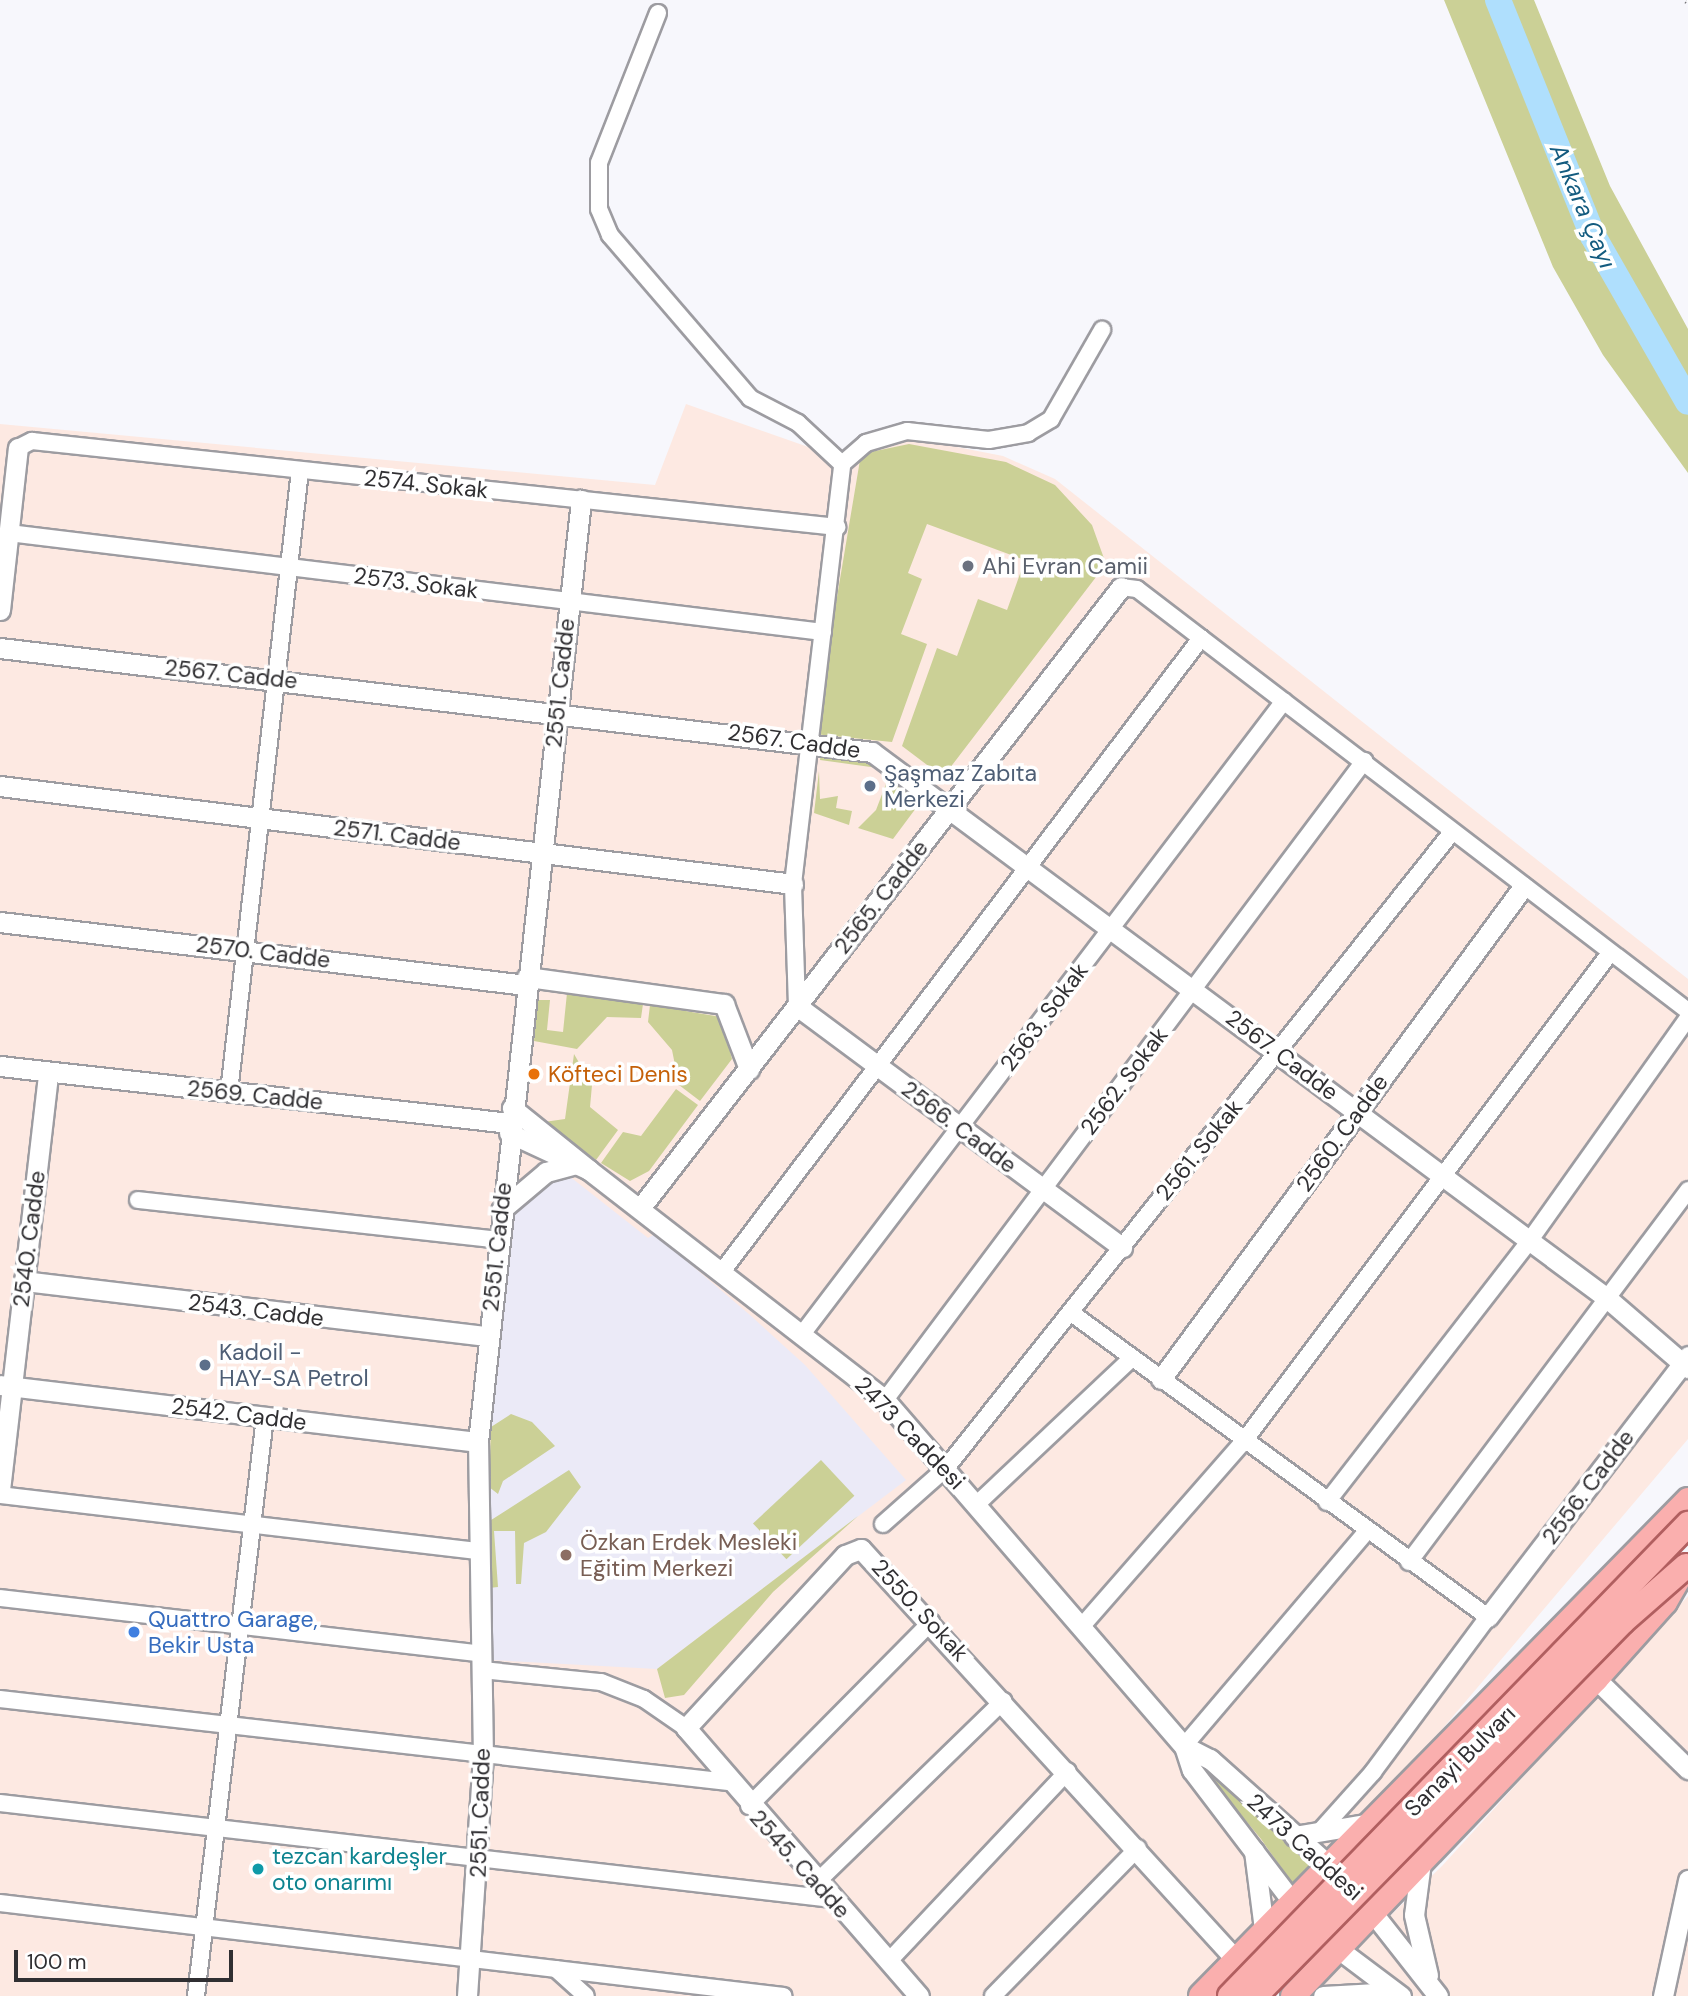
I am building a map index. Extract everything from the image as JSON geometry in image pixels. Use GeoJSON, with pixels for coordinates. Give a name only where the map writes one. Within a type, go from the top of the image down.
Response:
{"type":"FeatureCollection","features":[{"type":"Feature","properties":{"kind":"main road"},"geometry":{"type":"LineString","coordinates":[[1201,1996],[1370,1820],[1676,1522],[1688,1500]]}},
{"type":"Feature","properties":{"kind":"main road","name":"Sanayi Bulvarı"},"geometry":{"type":"LineString","coordinates":[[1230,1996],[1676,1522]]}},
{"type":"Feature","properties":{"kind":"main road"},"geometry":{"type":"LineString","coordinates":[[1293,1996],[1596,1679],[1665,1602],[1687,1565]]}},
{"type":"Feature","properties":{"kind":"main road","name":"Sanayi Bulvarı"},"geometry":{"type":"LineString","coordinates":[[1255,1996],[1622,1622],[1687,1565]]}},
{"type":"Feature","properties":{"kind":"main road"},"geometry":{"type":"LineString","coordinates":[[1370,1820],[1373,1843],[1384,1858],[1398,1864],[1424,1859]]}},
{"type":"Feature","properties":{"kind":"main road"},"geometry":{"type":"LineString","coordinates":[[1236,1960],[1258,1957],[1272,1966],[1284,1996]]}},
{"type":"Feature","properties":{"kind":"street"},"geometry":{"type":"LineString","coordinates":[[659,13],[599,163],[599,209],[610,235],[750,398],[798,423],[842,464]]}},
{"type":"Feature","properties":{"kind":"street"},"geometry":{"type":"LineString","coordinates":[[797,1006],[793,884],[808,740],[837,527],[842,464],[866,443],[907,431],[989,440],[1028,433],[1051,419],[1102,330]]}},
{"type":"Feature","properties":{"kind":"street","name":"2574. Sokak"},"geometry":{"type":"LineString","coordinates":[[18,448],[32,441],[837,527]]}},
{"type":"Feature","properties":{"kind":"street"},"geometry":{"type":"LineString","coordinates":[[0,610],[18,448]]}},
{"type":"Feature","properties":{"kind":"street"},"geometry":{"type":"LineString","coordinates":[[229,1092],[300,471]]}},
{"type":"Feature","properties":{"kind":"street","name":"2551. Cadde"},"geometry":{"type":"LineString","coordinates":[[467,1996],[479,1858],[483,1758],[478,1442],[510,1121],[581,500]]}},
{"type":"Feature","properties":{"kind":"street","name":"2573. Sokak"},"geometry":{"type":"LineString","coordinates":[[9,533],[822,632]]}},
{"type":"Feature","properties":{"kind":"street"},"geometry":{"type":"LineString","coordinates":[[1121,587],[1137,589],[1688,1011]]}},
{"type":"Feature","properties":{"kind":"street","name":"2565. Cadde"},"geometry":{"type":"LineString","coordinates":[[641,1207],[1121,587]]}},
{"type":"Feature","properties":{"kind":"street"},"geometry":{"type":"LineString","coordinates":[[724,1269],[1201,638]]}},
{"type":"Feature","properties":{"kind":"street","name":"2567. Cadde"},"geometry":{"type":"LineString","coordinates":[[0,649],[808,740],[890,760],[1530,1240],[1687,1362]]}},
{"type":"Feature","properties":{"kind":"street","name":"2563. Sokak"},"geometry":{"type":"LineString","coordinates":[[803,1333],[1284,701]]}},
{"type":"Feature","properties":{"kind":"street","name":"2562. Sokak"},"geometry":{"type":"LineString","coordinates":[[885,1400],[1364,761]]}},
{"type":"Feature","properties":{"kind":"street","name":"2571. Cadde"},"geometry":{"type":"LineString","coordinates":[[0,786],[793,884]]}},
{"type":"Feature","properties":{"kind":"street","name":"2561. Sokak"},"geometry":{"type":"LineString","coordinates":[[883,1524],[946,1468],[1452,832]]}},
{"type":"Feature","properties":{"kind":"street","name":"2560. Cadde"},"geometry":{"type":"LineString","coordinates":[[1161,1379],[1523,887]]}},
{"type":"Feature","properties":{"kind":"street","name":"2570. Cadde"},"geometry":{"type":"LineString","coordinates":[[0,922],[724,1004],[749,1069]]}},
{"type":"Feature","properties":{"kind":"street"},"geometry":{"type":"LineString","coordinates":[[1082,1626],[1244,1441],[1446,1177],[1610,953]]}},
{"type":"Feature","properties":{"kind":"street","name":"2566. Cadde"},"geometry":{"type":"LineString","coordinates":[[797,1006],[1122,1247]]}},
{"type":"Feature","properties":{"kind":"street"},"geometry":{"type":"LineString","coordinates":[[1327,1502],[1530,1240],[1688,1018]]}},
{"type":"Feature","properties":{"kind":"street","name":"2569. Cadde"},"geometry":{"type":"LineString","coordinates":[[0,1066],[510,1121],[582,1167]]}},
{"type":"Feature","properties":{"kind":"street","name":"2540. Cadde"},"geometry":{"type":"LineString","coordinates":[[0,1490],[6,1386],[24,1282],[48,1072]]}},
{"type":"Feature","properties":{"kind":"street"},"geometry":{"type":"LineString","coordinates":[[501,1210],[546,1172],[582,1167]]}},
{"type":"Feature","properties":{"kind":"street","name":"2473 Caddesi"},"geometry":{"type":"LineString","coordinates":[[582,1167],[724,1269],[885,1400],[1184,1746],[1192,1770],[1252,1843],[1292,1900],[1338,1950],[1398,1994]]}},
{"type":"Feature","properties":{"kind":"street"},"geometry":{"type":"LineString","coordinates":[[1409,1562],[1688,1190]]}},
{"type":"Feature","properties":{"kind":"street"},"geometry":{"type":"LineString","coordinates":[[138,1200],[498,1240]]}},
{"type":"Feature","properties":{"kind":"street","name":"2543. Cadde"},"geometry":{"type":"LineString","coordinates":[[24,1282],[488,1336]]}},
{"type":"Feature","properties":{"kind":"street"},"geometry":{"type":"LineString","coordinates":[[1070,1312],[1488,1618],[1373,1772],[1320,1831]]}},
{"type":"Feature","properties":{"kind":"street"},"geometry":{"type":"LineString","coordinates":[[977,1504],[1132,1358]]}},
{"type":"Feature","properties":{"kind":"street","name":"2556. Cadde"},"geometry":{"type":"LineString","coordinates":[[1488,1618],[1687,1362]]}},
{"type":"Feature","properties":{"kind":"street","name":"2542. Cadde"},"geometry":{"type":"LineString","coordinates":[[6,1386],[478,1442]]}},
{"type":"Feature","properties":{"kind":"street"},"geometry":{"type":"LineString","coordinates":[[196,1996],[265,1417]]}},
{"type":"Feature","properties":{"kind":"street"},"geometry":{"type":"LineString","coordinates":[[1676,1522],[1688,1485]]}},
{"type":"Feature","properties":{"kind":"street"},"geometry":{"type":"LineString","coordinates":[[0,1495],[478,1551]]}},
{"type":"Feature","properties":{"kind":"street"},"geometry":{"type":"LineString","coordinates":[[1184,1746],[1367,1531]]}},
{"type":"Feature","properties":{"kind":"street","name":"2550. Sokak"},"geometry":{"type":"LineString","coordinates":[[686,1728],[852,1550],[867,1553],[1138,1848],[1236,1960]]}},
{"type":"Feature","properties":{"kind":"street"},"geometry":{"type":"LineString","coordinates":[[0,1598],[241,1626],[601,1682],[644,1699],[686,1728]]}},
{"type":"Feature","properties":{"kind":"street"},"geometry":{"type":"LineString","coordinates":[[749,1806],[932,1622]]}},
{"type":"Feature","properties":{"kind":"street"},"geometry":{"type":"LineString","coordinates":[[1596,1679],[1688,1769]]}},
{"type":"Feature","properties":{"kind":"street"},"geometry":{"type":"LineString","coordinates":[[0,1699],[483,1758],[728,1782]]}},
{"type":"Feature","properties":{"kind":"street"},"geometry":{"type":"LineString","coordinates":[[817,1882],[1003,1701]]}},
{"type":"Feature","properties":{"kind":"street","name":"2545. Cadde"},"geometry":{"type":"LineString","coordinates":[[686,1728],[728,1782],[919,1996]]}},
{"type":"Feature","properties":{"kind":"street","name":"2473 Caddesi"},"geometry":{"type":"LineString","coordinates":[[1184,1746],[1210,1759],[1328,1864],[1373,1912],[1435,1991]]}},
{"type":"Feature","properties":{"kind":"street"},"geometry":{"type":"LineString","coordinates":[[888,1962],[1068,1771]]}},
{"type":"Feature","properties":{"kind":"street"},"geometry":{"type":"LineString","coordinates":[[0,1802],[832,1899]]}},
{"type":"Feature","properties":{"kind":"street"},"geometry":{"type":"LineString","coordinates":[[1294,1836],[1370,1820]]}},
{"type":"Feature","properties":{"kind":"street"},"geometry":{"type":"LineString","coordinates":[[1252,1843],[1264,1929]]}},
{"type":"Feature","properties":{"kind":"street"},"geometry":{"type":"LineString","coordinates":[[993,1996],[1138,1848]]}},
{"type":"Feature","properties":{"kind":"street"},"geometry":{"type":"LineString","coordinates":[[1424,1859],[1414,1914],[1435,1991]]}},
{"type":"Feature","properties":{"kind":"street"},"geometry":{"type":"LineString","coordinates":[[1663,1996],[1688,1880]]}},
{"type":"Feature","properties":{"kind":"street"},"geometry":{"type":"LineString","coordinates":[[0,1903],[783,1996]]}},
{"type":"Feature","properties":{"kind":"street"},"geometry":{"type":"LineString","coordinates":[[556,1969],[586,1996]]}},
{"type":"Feature","properties":{"kind":"street"},"geometry":{"type":"LineString","coordinates":[[1323,1996],[1398,1994]]}},
{"type":"Feature","properties":{"kind":"shaded area"},"geometry":{"type":"Polygon","coordinates":[[[686,404],[814,449],[842,451],[906,437],[1003,456],[1055,479],[1688,979],[1688,1439],[1216,1996],[0,1996],[0,424],[655,485],[686,404]]]}},
{"type":"Feature","properties":{"kind":"shaded area"},"geometry":{"type":"Polygon","coordinates":[[[564,1172],[648,1238],[655,1234],[750,1315],[805,1365],[906,1480],[657,1669],[491,1660],[491,1427],[516,1206],[564,1172]]]}},
{"type":"Feature","properties":{"kind":"shaded area"},"geometry":{"type":"Polygon","coordinates":[[[1688,1596],[1688,1996],[1307,1996],[1442,1866],[1688,1596]]]}},
{"type":"Feature","properties":{"kind":"green space"},"geometry":{"type":"Polygon","coordinates":[[[1444,0],[1534,0],[1610,186],[1688,329],[1688,473],[1603,355],[1553,267],[1444,0]]]}},
{"type":"Feature","properties":{"kind":"green space"},"geometry":{"type":"Polygon","coordinates":[[[909,444],[1006,462],[1055,485],[1092,525],[1106,564],[943,777],[902,746],[937,648],[957,656],[978,599],[1007,610],[1025,560],[927,524],[908,573],[922,579],[901,634],[927,644],[892,742],[814,734],[861,454],[909,444]]]}},
{"type":"Feature","properties":{"kind":"green space"},"geometry":{"type":"Polygon","coordinates":[[[821,753],[867,760],[878,768],[820,760],[821,753]]]}},
{"type":"Feature","properties":{"kind":"green space"},"geometry":{"type":"Polygon","coordinates":[[[819,771],[820,799],[838,796],[836,808],[852,811],[849,825],[814,813],[819,771]]]}},
{"type":"Feature","properties":{"kind":"green space"},"geometry":{"type":"Polygon","coordinates":[[[889,776],[922,800],[893,839],[858,828],[876,810],[889,776]]]}},
{"type":"Feature","properties":{"kind":"green space"},"geometry":{"type":"Polygon","coordinates":[[[567,993],[643,1004],[641,1018],[607,1017],[577,1049],[534,1041],[537,1000],[550,1000],[547,1030],[563,1032],[567,993]]]}},
{"type":"Feature","properties":{"kind":"green space"},"geometry":{"type":"Polygon","coordinates":[[[650,1005],[721,1017],[732,1059],[700,1101],[679,1085],[672,1050],[648,1022],[650,1005]]]}},
{"type":"Feature","properties":{"kind":"green space"},"geometry":{"type":"Polygon","coordinates":[[[574,1054],[592,1085],[590,1107],[618,1130],[596,1160],[544,1122],[565,1119],[574,1054]]]}},
{"type":"Feature","properties":{"kind":"green space"},"geometry":{"type":"Polygon","coordinates":[[[676,1089],[698,1105],[649,1171],[630,1181],[601,1163],[623,1132],[641,1136],[676,1089]]]}},
{"type":"Feature","properties":{"kind":"green space"},"geometry":{"type":"Polygon","coordinates":[[[511,1414],[532,1422],[555,1446],[503,1481],[498,1494],[489,1487],[491,1427],[511,1414]]]}},
{"type":"Feature","properties":{"kind":"green space"},"geometry":{"type":"Polygon","coordinates":[[[821,1460],[854,1496],[786,1559],[753,1523],[821,1460]]]}},
{"type":"Feature","properties":{"kind":"green space"},"geometry":{"type":"Polygon","coordinates":[[[569,1470],[581,1487],[546,1532],[524,1543],[521,1584],[516,1584],[515,1531],[494,1531],[498,1587],[489,1588],[488,1522],[569,1470]]]}},
{"type":"Feature","properties":{"kind":"green space"},"geometry":{"type":"Polygon","coordinates":[[[858,1516],[773,1592],[684,1695],[665,1698],[657,1669],[858,1516]]]}},
{"type":"Feature","properties":{"kind":"green space"},"geometry":{"type":"Polygon","coordinates":[[[1196,1761],[1312,1867],[1294,1886],[1261,1839],[1196,1761]]]}},
{"type":"Feature","properties":{"kind":"waterway","name":"Ankara Çayı"},"geometry":{"type":"LineString","coordinates":[[1498,0],[1593,236],[1688,402]]}},
{"type":"Feature","properties":{"kind":"place","name":"Ahi Evran Camii"},"geometry":{"type":"Point","coordinates":[968,566]}},
{"type":"Feature","properties":{"kind":"place","name":"Şaşmaz Zabıta Merkezi"},"geometry":{"type":"Point","coordinates":[870,786]}},
{"type":"Feature","properties":{"kind":"place","name":"Köfteci Denis"},"geometry":{"type":"Point","coordinates":[534,1074]}},
{"type":"Feature","properties":{"kind":"place","name":"Kadoil - HAY-SA Petrol"},"geometry":{"type":"Point","coordinates":[205,1365]}},
{"type":"Feature","properties":{"kind":"place","name":"Özkan Erdek Mesleki Eğitim Merkezi"},"geometry":{"type":"Point","coordinates":[566,1555]}},
{"type":"Feature","properties":{"kind":"place","name":"Quattro Garage, Bekir Usta"},"geometry":{"type":"Point","coordinates":[134,1632]}},
{"type":"Feature","properties":{"kind":"place","name":"tezcan kardeşler oto onarımı"},"geometry":{"type":"Point","coordinates":[258,1869]}}]}
